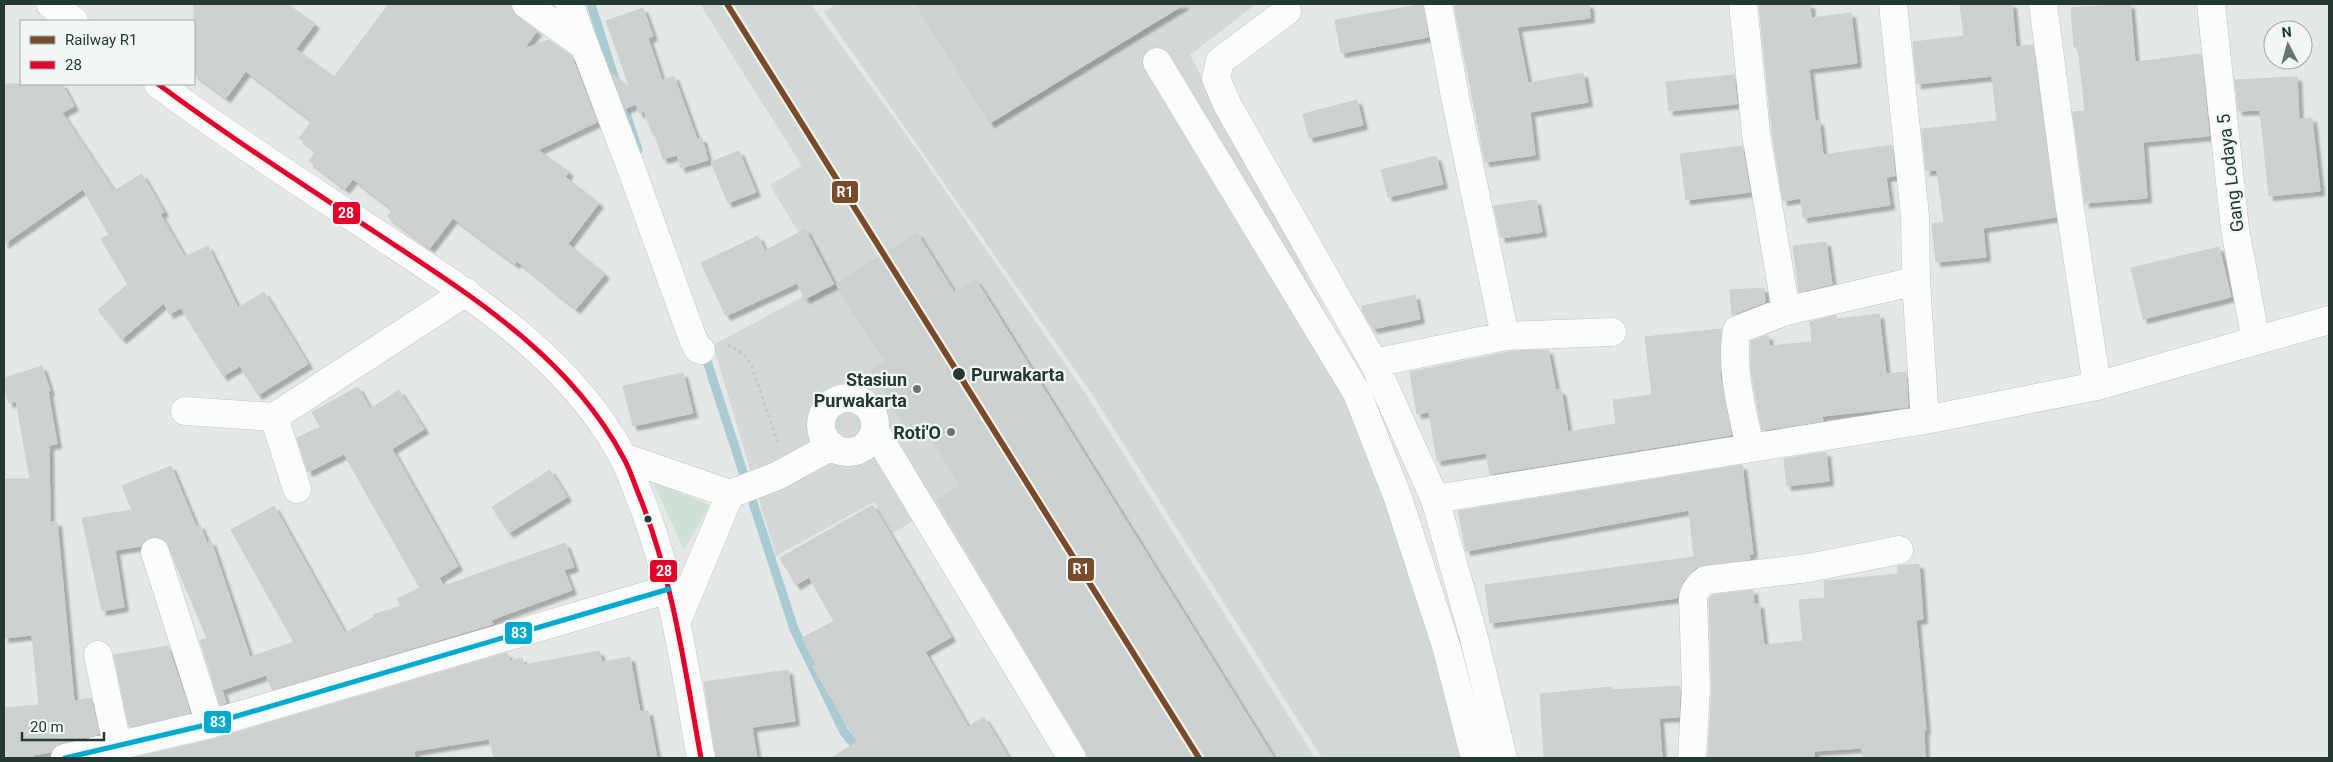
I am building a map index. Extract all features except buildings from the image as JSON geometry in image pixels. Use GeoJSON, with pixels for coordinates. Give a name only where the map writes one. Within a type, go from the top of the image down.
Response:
{"type":"FeatureCollection","features":[{"type":"Feature","properties":{"kind":"street"},"geometry":{"type":"LineString","coordinates":[[50,4],[73,20]]}},
{"type":"Feature","properties":{"kind":"street"},"geometry":{"type":"LineString","coordinates":[[526,4],[584,46]]}},
{"type":"Feature","properties":{"kind":"street"},"geometry":{"type":"LineString","coordinates":[[568,4],[631,168],[693,339],[698,349],[712,347]]}},
{"type":"Feature","properties":{"kind":"street"},"geometry":{"type":"LineString","coordinates":[[1438,4],[1455,97],[1505,336]]}},
{"type":"Feature","properties":{"kind":"street"},"geometry":{"type":"LineString","coordinates":[[1743,4],[1756,134],[1786,311]]}},
{"type":"Feature","properties":{"kind":"street"},"geometry":{"type":"LineString","coordinates":[[1893,4],[1915,216],[1916,281],[1925,420]]}},
{"type":"Feature","properties":{"kind":"street"},"geometry":{"type":"LineString","coordinates":[[2043,4],[2069,202],[2097,386]]}},
{"type":"Feature","properties":{"kind":"street","name":"Gang Lodaya 5"},"geometry":{"type":"LineString","coordinates":[[2211,4],[2235,229],[2256,341]]}},
{"type":"Feature","properties":{"kind":"street"},"geometry":{"type":"LineString","coordinates":[[1287,11],[1220,61],[1216,78],[1227,104],[1374,363],[1435,499],[1474,638],[1503,758]]}},
{"type":"Feature","properties":{"kind":"street"},"geometry":{"type":"LineString","coordinates":[[1157,62],[1357,394],[1398,498],[1446,649],[1475,758]]}},
{"type":"Feature","properties":{"kind":"street"},"geometry":{"type":"LineString","coordinates":[[159,85],[214,125],[466,292],[529,341],[569,382],[600,421],[623,457],[649,520],[676,623],[702,758]]}},
{"type":"Feature","properties":{"kind":"street"},"geometry":{"type":"LineString","coordinates":[[1750,447],[1742,407],[1734,347],[1737,330],[1786,311],[1916,281]]}},
{"type":"Feature","properties":{"kind":"street"},"geometry":{"type":"LineString","coordinates":[[185,411],[274,417],[466,292]]}},
{"type":"Feature","properties":{"kind":"street"},"geometry":{"type":"LineString","coordinates":[[1435,499],[1925,420],[2097,386],[2329,320]]}},
{"type":"Feature","properties":{"kind":"street"},"geometry":{"type":"LineString","coordinates":[[1374,363],[1505,336],[1612,332]]}},
{"type":"Feature","properties":{"kind":"street"},"geometry":{"type":"LineString","coordinates":[[849,398],[859,400],[866,405],[876,422],[875,431],[870,441],[862,449],[852,452],[841,451],[832,446],[822,430],[825,412],[840,400],[849,398]]}},
{"type":"Feature","properties":{"kind":"street"},"geometry":{"type":"LineString","coordinates":[[274,417],[297,489]]}},
{"type":"Feature","properties":{"kind":"street"},"geometry":{"type":"LineString","coordinates":[[875,431],[1072,758]]}},
{"type":"Feature","properties":{"kind":"street"},"geometry":{"type":"LineString","coordinates":[[623,457],[734,492],[777,475],[832,446]]}},
{"type":"Feature","properties":{"kind":"street"},"geometry":{"type":"LineString","coordinates":[[676,623],[734,492]]}},
{"type":"Feature","properties":{"kind":"street"},"geometry":{"type":"LineString","coordinates":[[1692,758],[1696,688],[1693,598],[1695,591],[1700,585],[1706,580],[1808,568],[1899,550]]}},
{"type":"Feature","properties":{"kind":"street"},"geometry":{"type":"LineString","coordinates":[[155,552],[210,724]]}},
{"type":"Feature","properties":{"kind":"street"},"geometry":{"type":"LineString","coordinates":[[65,758],[210,724],[668,588]]}},
{"type":"Feature","properties":{"kind":"street"},"geometry":{"type":"LineString","coordinates":[[98,655],[117,745]]}},
{"type":"Feature","properties":{"kind":"path"},"geometry":{"type":"LineString","coordinates":[[712,347],[738,349],[744,354],[751,365],[777,475]]}},
{"type":"Feature","properties":{"kind":"shaded area","name":"Stasiun Purwakarta"},"geometry":{"type":"Polygon","coordinates":[[[700,4],[811,4],[915,147],[1087,396],[1315,758],[1090,758],[934,508],[893,533],[874,502],[776,556],[713,345],[829,283],[770,185],[802,166],[700,4]]]}},
{"type":"Feature","properties":{"kind":"shaded area"},"geometry":{"type":"Polygon","coordinates":[[[836,4],[1256,4],[1190,55],[1282,227],[1394,448],[1421,522],[1478,713],[1488,758],[1322,758],[1092,394],[824,12],[836,4]]]}},
{"type":"Feature","properties":{"kind":"green space"},"geometry":{"type":"Polygon","coordinates":[[[653,482],[710,505],[684,550],[653,482]]]}},
{"type":"Feature","properties":{"kind":"waterway"},"geometry":{"type":"LineString","coordinates":[[591,4],[617,86]]}},
{"type":"Feature","properties":{"kind":"waterway"},"geometry":{"type":"LineString","coordinates":[[621,98],[638,150]]}},
{"type":"Feature","properties":{"kind":"waterway"},"geometry":{"type":"LineString","coordinates":[[704,352],[794,629],[844,732],[866,758]]}},
{"type":"Feature","properties":{"kind":"rail line","name":"R1"},"geometry":{"type":"LineString","coordinates":[[727,4],[1199,758]]}},
{"type":"Feature","properties":{"kind":"transit line","name":"28"},"geometry":{"type":"LineString","coordinates":[[159,85],[239,142],[448,280],[515,331],[546,358],[575,388],[601,421],[623,457],[651,527],[677,625],[701,758]]}},
{"type":"Feature","properties":{"kind":"transit line","name":"83"},"geometry":{"type":"LineString","coordinates":[[65,758],[210,724],[669,589]]}},
{"type":"Feature","properties":{"kind":"place","name":"Purwakarta"},"geometry":{"type":"Point","coordinates":[959,374]}},
{"type":"Feature","properties":{"kind":"place","name":"Stasiun Purwakarta"},"geometry":{"type":"Point","coordinates":[917,389]}},
{"type":"Feature","properties":{"kind":"place","name":"Roti'O"},"geometry":{"type":"Point","coordinates":[951,432]}}]}
